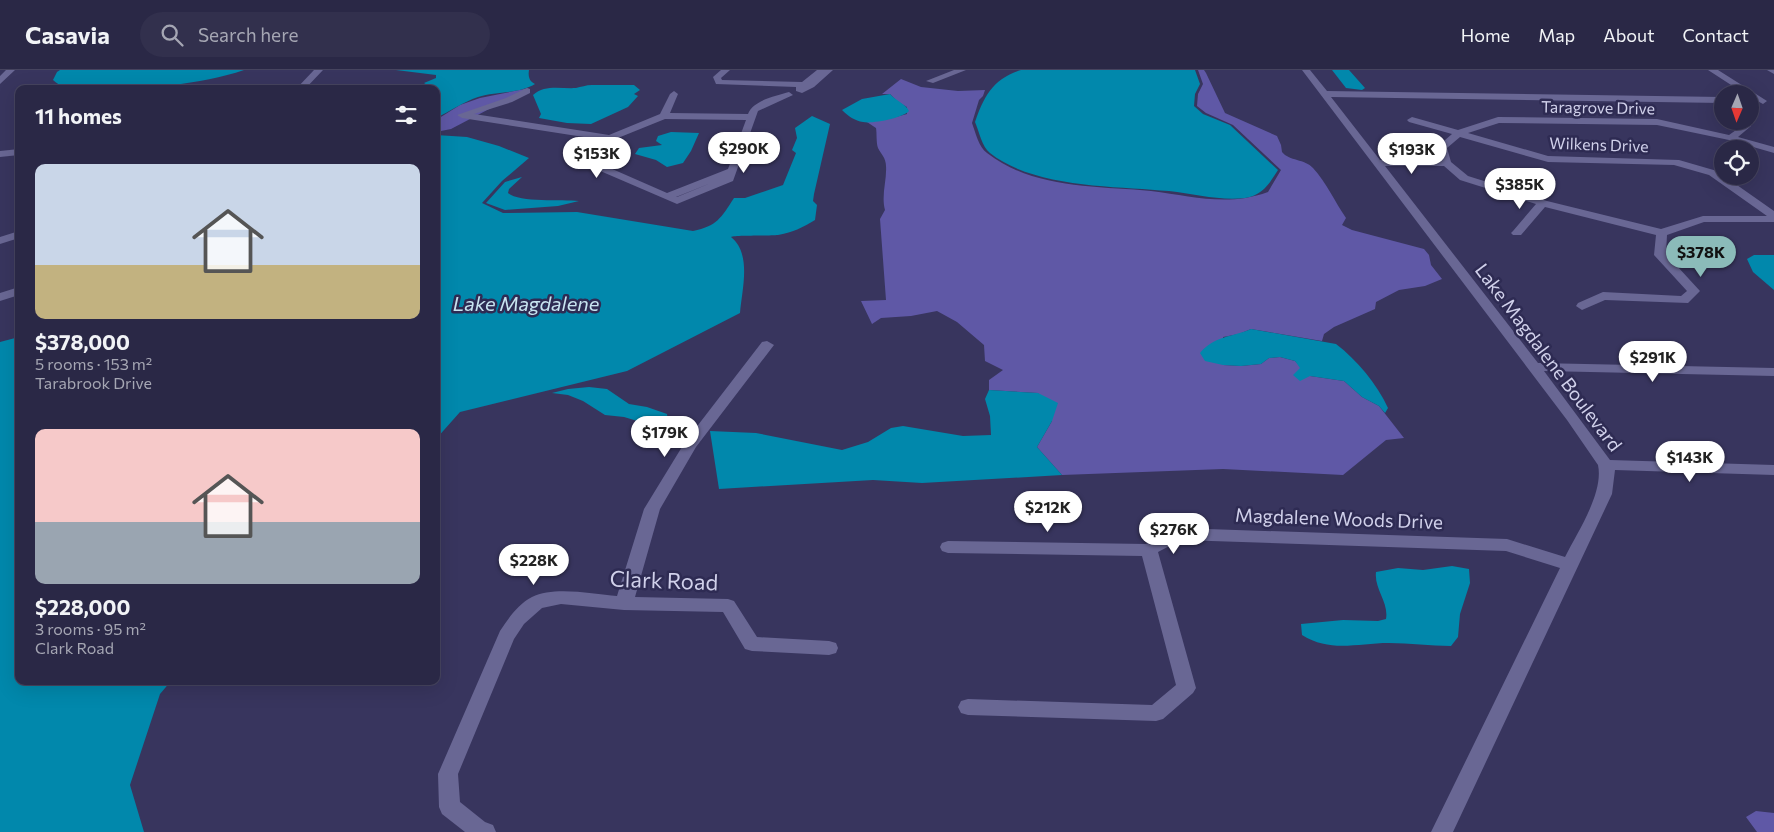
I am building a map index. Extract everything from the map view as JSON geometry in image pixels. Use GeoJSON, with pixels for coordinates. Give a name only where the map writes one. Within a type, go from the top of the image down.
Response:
{"type":"FeatureCollection","features":[{"type":"Feature","properties":{"kind":"street"},"geometry":{"type":"LineString","coordinates":[[0,81],[11,70]]}},
{"type":"Feature","properties":{"kind":"street"},"geometry":{"type":"LineString","coordinates":[[304,85],[320,70]]}},
{"type":"Feature","properties":{"kind":"street"},"geometry":{"type":"LineString","coordinates":[[726,70],[717,77],[719,82],[808,84],[822,70]]}},
{"type":"Feature","properties":{"kind":"street"},"geometry":{"type":"LineString","coordinates":[[750,117],[664,116],[610,138],[588,162],[677,202],[729,179],[754,109],[768,102],[789,96],[829,70]]}},
{"type":"Feature","properties":{"kind":"street"},"geometry":{"type":"LineString","coordinates":[[930,80],[962,70]]}},
{"type":"Feature","properties":{"kind":"street","name":"Lake Magdalene Boulevard"},"geometry":{"type":"LineString","coordinates":[[1306,70],[1533,367],[1606,465],[1608,474],[1604,494],[1442,832]]}},
{"type":"Feature","properties":{"kind":"street"},"geometry":{"type":"LineString","coordinates":[[1712,70],[1763,101]]}},
{"type":"Feature","properties":{"kind":"street"},"geometry":{"type":"LineString","coordinates":[[527,91],[509,100],[462,115],[610,138]]}},
{"type":"Feature","properties":{"kind":"street"},"geometry":{"type":"LineString","coordinates":[[664,116],[674,94]]}},
{"type":"Feature","properties":{"kind":"street"},"geometry":{"type":"LineString","coordinates":[[1326,94],[1714,100]]}},
{"type":"Feature","properties":{"kind":"street"},"geometry":{"type":"LineString","coordinates":[[1558,98],[1590,120]]}},
{"type":"Feature","properties":{"kind":"street"},"geometry":{"type":"LineString","coordinates":[[1759,101],[1774,101]]}},
{"type":"Feature","properties":{"kind":"street","name":"Wilkens Drive"},"geometry":{"type":"LineString","coordinates":[[1412,120],[1548,159],[1675,162],[1713,173],[1774,217]]}},
{"type":"Feature","properties":{"kind":"street","name":"Taragrove Drive"},"geometry":{"type":"LineString","coordinates":[[1446,163],[1442,147],[1459,133],[1498,120],[1657,122],[1731,138],[1774,150]]}},
{"type":"Feature","properties":{"kind":"street"},"geometry":{"type":"LineString","coordinates":[[1731,138],[1741,130]]}},
{"type":"Feature","properties":{"kind":"street"},"geometry":{"type":"LineString","coordinates":[[0,154],[15,153]]}},
{"type":"Feature","properties":{"kind":"street"},"geometry":{"type":"LineString","coordinates":[[0,166],[15,154]]}},
{"type":"Feature","properties":{"kind":"street"},"geometry":{"type":"LineString","coordinates":[[1378,162],[1446,163],[1464,178],[1543,203],[1662,233],[1702,219],[1774,217]]}},
{"type":"Feature","properties":{"kind":"street"},"geometry":{"type":"LineString","coordinates":[[1517,233],[1543,203]]}},
{"type":"Feature","properties":{"kind":"street"},"geometry":{"type":"LineString","coordinates":[[1582,306],[1603,296],[1684,300],[1694,291],[1660,255],[1662,233]]}},
{"type":"Feature","properties":{"kind":"street"},"geometry":{"type":"LineString","coordinates":[[0,240],[15,235]]}},
{"type":"Feature","properties":{"kind":"street"},"geometry":{"type":"LineString","coordinates":[[0,297],[15,292]]}},
{"type":"Feature","properties":{"kind":"street"},"geometry":{"type":"LineString","coordinates":[[624,603],[652,509],[690,445],[767,345]]}},
{"type":"Feature","properties":{"kind":"street"},"geometry":{"type":"LineString","coordinates":[[1533,367],[1774,372]]}},
{"type":"Feature","properties":{"kind":"street"},"geometry":{"type":"LineString","coordinates":[[1606,465],[1774,470]]}},
{"type":"Feature","properties":{"kind":"street","name":"Magdalene Woods Drive"},"geometry":{"type":"LineString","coordinates":[[1149,550],[1178,534],[1507,545],[1570,565]]}},
{"type":"Feature","properties":{"kind":"street"},"geometry":{"type":"LineString","coordinates":[[948,547],[1149,550],[1186,688],[1156,713],[968,707]]}},
{"type":"Feature","properties":{"kind":"street","name":"Clark Road"},"geometry":{"type":"LineString","coordinates":[[484,832],[480,831],[450,807],[448,774],[506,636],[518,619],[537,602],[561,598],[624,603],[728,606],[752,644],[829,648]]}},
{"type":"Feature","properties":{"kind":"shaded area"},"geometry":{"type":"Polygon","coordinates":[[[1198,70],[1204,70],[1206,73],[1225,113],[1277,136],[1282,152],[1285,155],[1306,163],[1313,168],[1346,218],[1342,225],[1352,230],[1424,249],[1429,255],[1431,265],[1442,279],[1425,286],[1399,290],[1376,302],[1375,309],[1334,327],[1324,334],[1322,341],[1251,329],[1239,334],[1223,337],[1223,365],[1261,364],[1269,358],[1280,357],[1295,361],[1310,376],[1344,381],[1362,397],[1379,406],[1404,438],[1386,440],[1343,475],[1223,469],[1062,475],[1037,447],[1052,421],[1038,393],[989,390],[989,380],[1003,370],[985,361],[984,345],[957,322],[937,311],[911,316],[881,318],[872,324],[861,301],[886,300],[880,219],[885,210],[886,163],[878,148],[876,128],[867,122],[907,114],[907,107],[890,94],[882,94],[901,79],[921,87],[958,91],[985,90],[979,100],[972,123],[984,151],[1005,165],[1045,180],[1066,184],[1151,191],[1224,200],[1238,199],[1268,192],[1281,170],[1233,125],[1206,113],[1197,106],[1198,94],[1203,84],[1198,70]]]}},
{"type":"Feature","properties":{"kind":"shaded area"},"geometry":{"type":"Polygon","coordinates":[[[529,88],[451,129],[440,131],[440,118],[460,105],[480,98],[529,88]]]}},
{"type":"Feature","properties":{"kind":"shaded area"},"geometry":{"type":"Polygon","coordinates":[[[1756,811],[1774,813],[1774,832],[1757,832],[1746,817],[1756,811]]]}},
{"type":"Feature","properties":{"kind":"water"},"geometry":{"type":"Polygon","coordinates":[[[60,70],[244,70],[190,83],[171,85],[59,85],[53,80],[60,70]]]}},
{"type":"Feature","properties":{"kind":"water"},"geometry":{"type":"Polygon","coordinates":[[[396,70],[529,70],[529,78],[535,84],[515,91],[478,97],[440,116],[440,85],[427,85],[424,83],[436,78],[436,75],[396,70]]]}},
{"type":"Feature","properties":{"kind":"water"},"geometry":{"type":"Polygon","coordinates":[[[1021,70],[1195,70],[1200,84],[1195,94],[1194,106],[1203,114],[1230,125],[1278,170],[1261,192],[1251,197],[1236,199],[1076,183],[1029,173],[1008,164],[990,153],[983,143],[975,122],[986,96],[991,90],[1003,78],[1021,70]]]}},
{"type":"Feature","properties":{"kind":"water"},"geometry":{"type":"Polygon","coordinates":[[[1332,70],[1349,70],[1365,88],[1362,90],[1346,88],[1332,70]]]}},
{"type":"Feature","properties":{"kind":"water"},"geometry":{"type":"Polygon","coordinates":[[[592,85],[634,85],[640,90],[634,94],[638,96],[628,107],[591,124],[567,123],[539,118],[541,114],[533,95],[548,88],[576,88],[592,85]]]}},
{"type":"Feature","properties":{"kind":"water"},"geometry":{"type":"Polygon","coordinates":[[[890,94],[909,111],[906,114],[880,121],[867,122],[854,119],[842,110],[862,99],[890,94]]]}},
{"type":"Feature","properties":{"kind":"water","name":"Lake Magdalene"},"geometry":{"type":"Polygon","coordinates":[[[812,116],[830,124],[814,194],[813,201],[817,205],[815,220],[783,234],[731,237],[742,253],[744,262],[744,283],[740,313],[627,371],[460,412],[440,434],[440,135],[467,137],[499,146],[529,158],[502,181],[482,203],[503,213],[577,212],[693,231],[708,227],[718,220],[734,198],[745,198],[783,185],[796,153],[792,150],[797,138],[795,128],[812,116]]]}},
{"type":"Feature","properties":{"kind":"water"},"geometry":{"type":"Polygon","coordinates":[[[671,132],[699,133],[683,163],[667,167],[656,160],[635,154],[639,148],[662,145],[656,141],[658,136],[671,132]]]}},
{"type":"Feature","properties":{"kind":"water"},"geometry":{"type":"Polygon","coordinates":[[[522,177],[509,189],[508,193],[522,198],[579,201],[558,206],[505,210],[486,203],[505,182],[522,177]]]}},
{"type":"Feature","properties":{"kind":"water"},"geometry":{"type":"Polygon","coordinates":[[[1754,255],[1774,255],[1774,290],[1753,272],[1747,259],[1754,255]]]}},
{"type":"Feature","properties":{"kind":"water"},"geometry":{"type":"Polygon","coordinates":[[[1251,329],[1336,344],[1359,365],[1372,381],[1388,408],[1385,413],[1379,406],[1362,397],[1344,381],[1310,376],[1300,381],[1293,375],[1300,368],[1295,361],[1280,357],[1269,358],[1261,364],[1223,365],[1205,361],[1200,353],[1205,347],[1217,340],[1251,329]]]}},
{"type":"Feature","properties":{"kind":"water"},"geometry":{"type":"Polygon","coordinates":[[[15,338],[15,685],[168,685],[160,694],[130,785],[144,832],[0,832],[0,342],[15,338]]]}},
{"type":"Feature","properties":{"kind":"water"},"geometry":{"type":"Polygon","coordinates":[[[589,387],[607,389],[629,404],[647,407],[667,414],[668,421],[644,423],[624,417],[605,415],[583,401],[568,395],[552,393],[589,387]]]}},
{"type":"Feature","properties":{"kind":"water"},"geometry":{"type":"Polygon","coordinates":[[[989,390],[1038,393],[1058,403],[1052,421],[1037,447],[1062,475],[922,483],[873,480],[719,489],[710,431],[756,433],[842,450],[868,442],[891,428],[903,426],[963,436],[991,435],[990,416],[985,399],[989,390]]]}},
{"type":"Feature","properties":{"kind":"water"},"geometry":{"type":"Polygon","coordinates":[[[1452,566],[1469,569],[1470,583],[1460,614],[1458,637],[1451,646],[1389,643],[1344,646],[1323,644],[1302,635],[1301,624],[1343,620],[1378,621],[1386,619],[1385,607],[1377,584],[1376,572],[1398,568],[1423,570],[1452,566]]]}}]}
